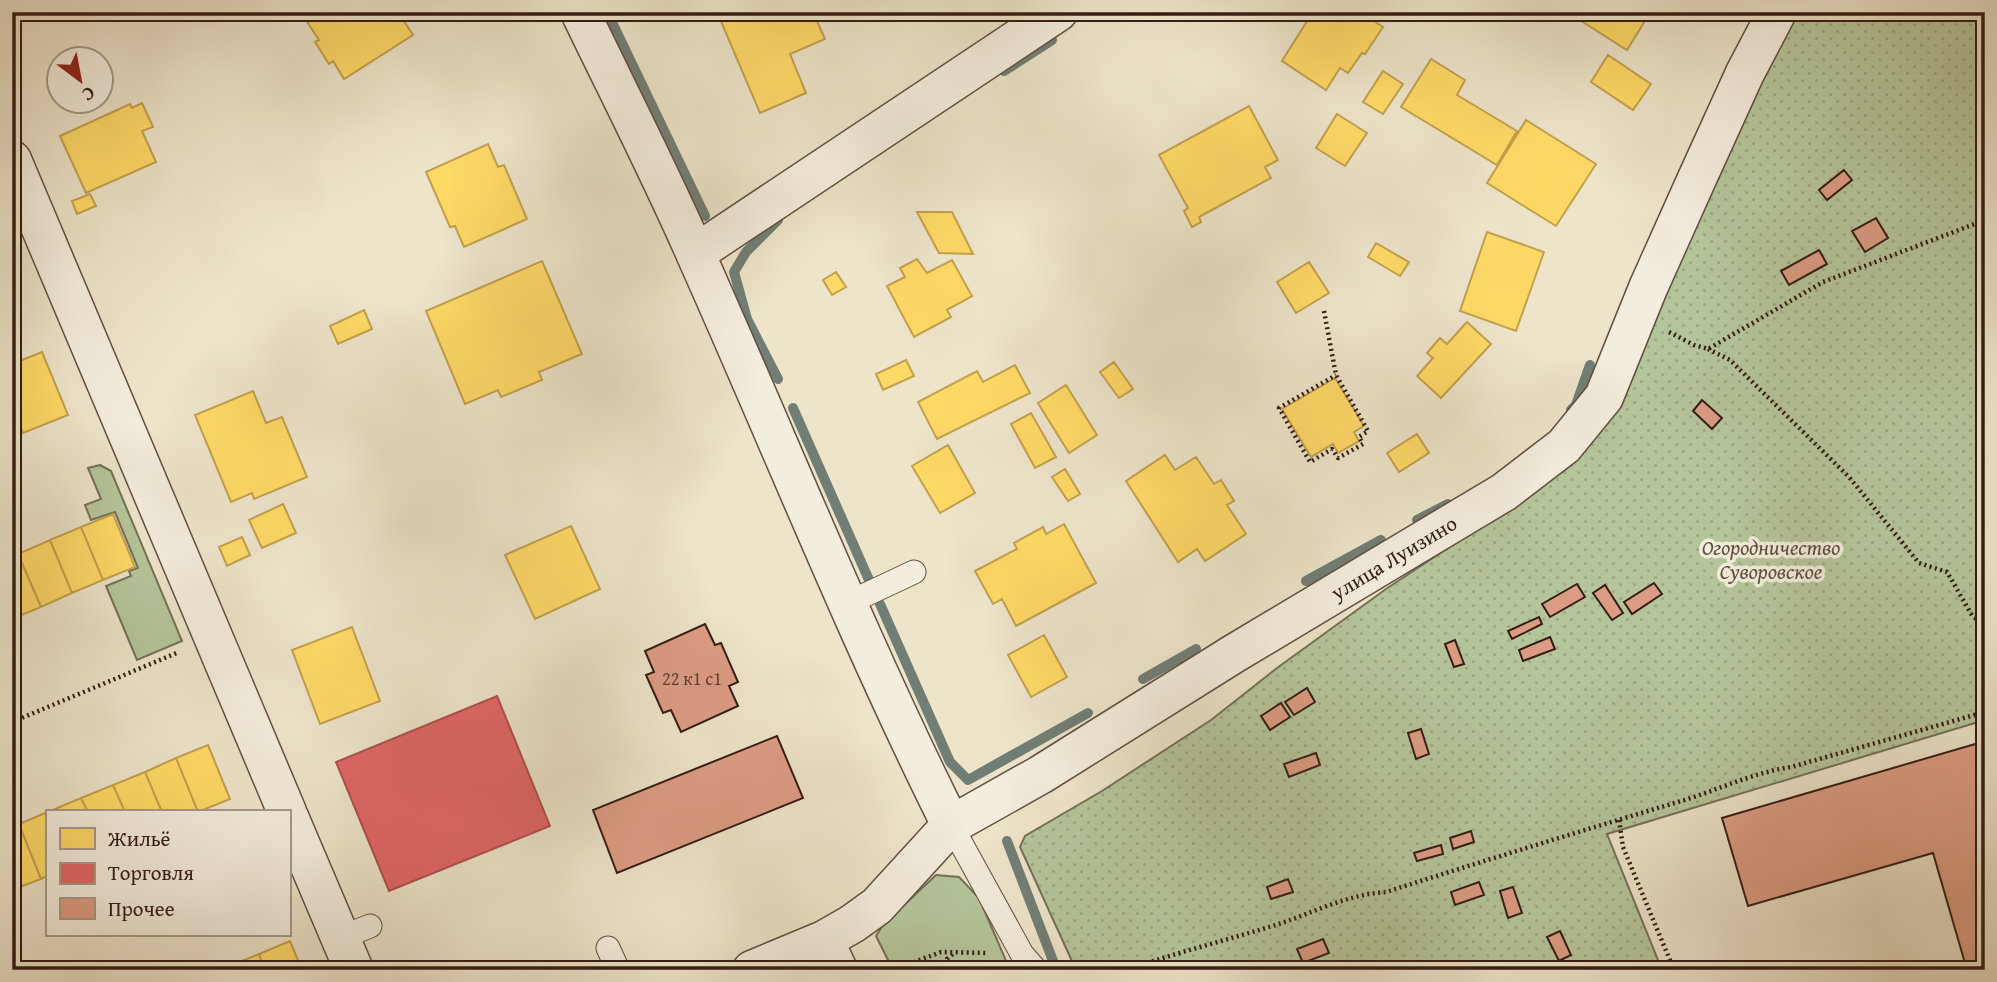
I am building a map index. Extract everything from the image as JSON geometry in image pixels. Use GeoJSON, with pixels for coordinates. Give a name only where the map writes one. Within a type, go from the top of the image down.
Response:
{"type":"FeatureCollection","features":[{"type":"Feature","properties":{"kind":"street"},"geometry":{"type":"LineString","coordinates":[[580,12],[695,253],[848,603],[951,825]]}},
{"type":"Feature","properties":{"kind":"street"},"geometry":{"type":"LineString","coordinates":[[695,253],[1058,12]]}},
{"type":"Feature","properties":{"kind":"street","name":"улица Луизино"},"geometry":{"type":"LineString","coordinates":[[752,970],[831,955],[951,825],[1040,775],[1235,653],[1504,492],[1564,446],[1604,397],[1653,277],[1745,73],[1777,12]]}},
{"type":"Feature","properties":{"kind":"street"},"geometry":{"type":"LineString","coordinates":[[12,160],[286,810]]}},
{"type":"Feature","properties":{"kind":"street"},"geometry":{"type":"LineString","coordinates":[[290,819],[355,945]]}},
{"type":"Feature","properties":{"kind":"lane"},"geometry":{"type":"LineString","coordinates":[[848,603],[914,572]]}},
{"type":"Feature","properties":{"kind":"lane"},"geometry":{"type":"LineString","coordinates":[[951,825],[1029,962]]}},
{"type":"Feature","properties":{"kind":"lane"},"geometry":{"type":"LineString","coordinates":[[608,948],[618,970]]}},
{"type":"Feature","properties":{"kind":"path"},"geometry":{"type":"LineString","coordinates":[[1709,349],[1823,282],[1985,220]]}},
{"type":"Feature","properties":{"kind":"path"},"geometry":{"type":"LineString","coordinates":[[1324,311],[1336,375],[1368,431],[1359,437],[1363,444],[1358,449],[1338,458],[1332,449],[1310,462],[1279,408],[1336,375]]}},
{"type":"Feature","properties":{"kind":"path"},"geometry":{"type":"LineString","coordinates":[[1632,329],[1673,333],[1730,360],[1849,477],[1919,563],[1947,572],[1973,617],[1985,623]]}},
{"type":"Feature","properties":{"kind":"path"},"geometry":{"type":"LineString","coordinates":[[12,722],[214,638]]}},
{"type":"Feature","properties":{"kind":"path"},"geometry":{"type":"LineString","coordinates":[[1126,970],[1281,923],[1366,893],[1386,892],[1698,796],[1762,772],[1791,767],[1983,713],[1985,693]]}},
{"type":"Feature","properties":{"kind":"path"},"geometry":{"type":"LineString","coordinates":[[1619,820],[1623,847],[1674,970]]}},
{"type":"Feature","properties":{"kind":"path"},"geometry":{"type":"LineString","coordinates":[[893,970],[941,952],[1029,962]]}},
{"type":"Feature","properties":{"kind":"path"},"geometry":{"type":"LineString","coordinates":[[946,970],[947,958],[954,953]]}},
{"type":"Feature","properties":{"kind":"path"},"geometry":{"type":"LineString","coordinates":[[910,964],[920,970]]}},
{"type":"Feature","properties":{"kind":"green space","name":"Огородничество Суворовское"},"geometry":{"type":"Polygon","coordinates":[[[1798,12],[1985,12],[1985,720],[1607,834],[1662,970],[1076,970],[1020,847],[1025,836],[1102,791],[1211,720],[1386,589],[1534,491],[1661,299],[1769,66],[1798,12]]]}},
{"type":"Feature","properties":{"kind":"green space"},"geometry":{"type":"Polygon","coordinates":[[[100,465],[111,471],[182,641],[137,660],[106,586],[131,576],[129,571],[138,568],[115,512],[91,520],[85,505],[101,499],[88,468],[100,465]]]}},
{"type":"Feature","properties":{"kind":"green space"},"geometry":{"type":"Polygon","coordinates":[[[936,875],[959,877],[979,898],[1010,970],[893,970],[876,936],[883,925],[936,875]]]}},
{"type":"Feature","properties":{"kind":"building: Жильё"},"geometry":{"type":"Polygon","coordinates":[[[398,12],[413,35],[344,79],[333,61],[329,64],[315,42],[319,40],[302,14],[398,12]]]}},
{"type":"Feature","properties":{"kind":"building: Жильё"},"geometry":{"type":"Polygon","coordinates":[[[717,12],[813,12],[825,39],[790,54],[806,93],[760,113],[717,12]]]}},
{"type":"Feature","properties":{"kind":"building: Жильё"},"geometry":{"type":"Polygon","coordinates":[[[1299,12],[1360,12],[1383,27],[1348,73],[1340,68],[1326,90],[1282,61],[1309,18],[1299,12]]]}},
{"type":"Feature","properties":{"kind":"building: Жильё"},"geometry":{"type":"Polygon","coordinates":[[[1567,12],[1643,12],[1648,16],[1627,50],[1567,12]]]}},
{"type":"Feature","properties":{"kind":"building: Жильё"},"geometry":{"type":"Polygon","coordinates":[[[1608,55],[1651,84],[1633,110],[1591,82],[1608,55]]]}},
{"type":"Feature","properties":{"kind":"building: Жильё"},"geometry":{"type":"Polygon","coordinates":[[[1431,59],[1465,80],[1457,95],[1517,131],[1497,165],[1401,107],[1431,59]]]}},
{"type":"Feature","properties":{"kind":"building: Жильё"},"geometry":{"type":"Polygon","coordinates":[[[1383,71],[1403,84],[1383,114],[1363,102],[1383,71]]]}},
{"type":"Feature","properties":{"kind":"building: Жильё"},"geometry":{"type":"Polygon","coordinates":[[[142,103],[153,127],[142,131],[156,162],[86,193],[60,136],[104,116],[116,116],[116,110],[130,104],[132,108],[142,103]]]}},
{"type":"Feature","properties":{"kind":"building: Жильё"},"geometry":{"type":"Polygon","coordinates":[[[1249,106],[1278,160],[1265,167],[1271,178],[1199,217],[1201,222],[1192,227],[1184,211],[1188,208],[1159,155],[1249,106]]]}},
{"type":"Feature","properties":{"kind":"building: Жильё"},"geometry":{"type":"Polygon","coordinates":[[[1337,114],[1367,133],[1345,166],[1316,148],[1337,114]]]}},
{"type":"Feature","properties":{"kind":"building: Жильё"},"geometry":{"type":"Polygon","coordinates":[[[1526,120],[1596,164],[1556,226],[1487,183],[1526,120]]]}},
{"type":"Feature","properties":{"kind":"building: Жильё"},"geometry":{"type":"Polygon","coordinates":[[[488,144],[498,167],[504,165],[527,219],[464,247],[455,226],[450,227],[426,172],[488,144]]]}},
{"type":"Feature","properties":{"kind":"building: Жильё"},"geometry":{"type":"Polygon","coordinates":[[[90,194],[96,206],[77,214],[72,201],[90,194]]]}},
{"type":"Feature","properties":{"kind":"building: Жильё"},"geometry":{"type":"Polygon","coordinates":[[[917,212],[952,212],[973,254],[939,253],[917,212]]]}},
{"type":"Feature","properties":{"kind":"building: Жильё"},"geometry":{"type":"Polygon","coordinates":[[[1487,232],[1544,252],[1516,331],[1460,311],[1487,232]]]}},
{"type":"Feature","properties":{"kind":"building: Жильё"},"geometry":{"type":"Polygon","coordinates":[[[1376,243],[1409,262],[1400,276],[1368,257],[1376,243]]]}},
{"type":"Feature","properties":{"kind":"building: Жильё"},"geometry":{"type":"Polygon","coordinates":[[[917,259],[927,273],[952,260],[972,296],[947,310],[951,317],[914,337],[887,286],[905,277],[900,268],[917,259]]]}},
{"type":"Feature","properties":{"kind":"building: Жильё"},"geometry":{"type":"Polygon","coordinates":[[[542,261],[582,354],[539,372],[542,380],[501,397],[498,390],[465,404],[426,311],[542,261]]]}},
{"type":"Feature","properties":{"kind":"building: Жильё"},"geometry":{"type":"Polygon","coordinates":[[[1309,262],[1329,293],[1296,313],[1277,282],[1309,262]]]}},
{"type":"Feature","properties":{"kind":"building: Жильё"},"geometry":{"type":"Polygon","coordinates":[[[836,272],[846,287],[832,295],[823,280],[836,272]]]}},
{"type":"Feature","properties":{"kind":"building: Жильё"},"geometry":{"type":"Polygon","coordinates":[[[364,310],[372,329],[338,344],[330,326],[364,310]]]}},
{"type":"Feature","properties":{"kind":"building: Жильё"},"geometry":{"type":"Polygon","coordinates":[[[1467,322],[1491,344],[1441,398],[1417,376],[1433,358],[1427,353],[1440,338],[1447,344],[1467,322]]]}},
{"type":"Feature","properties":{"kind":"building: Жильё"},"geometry":{"type":"Polygon","coordinates":[[[42,352],[68,415],[23,433],[12,405],[12,364],[42,352]]]}},
{"type":"Feature","properties":{"kind":"building: Жильё"},"geometry":{"type":"Polygon","coordinates":[[[906,360],[914,376],[883,390],[876,374],[906,360]]]}},
{"type":"Feature","properties":{"kind":"building: Жильё"},"geometry":{"type":"Polygon","coordinates":[[[1114,362],[1133,389],[1119,398],[1100,372],[1114,362]]]}},
{"type":"Feature","properties":{"kind":"building: Жильё"},"geometry":{"type":"Polygon","coordinates":[[[1015,365],[1030,393],[937,439],[918,402],[977,371],[983,382],[1015,365]]]}},
{"type":"Feature","properties":{"kind":"building: Жильё"},"geometry":{"type":"Polygon","coordinates":[[[1335,378],[1364,426],[1354,432],[1359,441],[1338,453],[1333,444],[1311,457],[1282,409],[1335,378]]]}},
{"type":"Feature","properties":{"kind":"building: Жильё"},"geometry":{"type":"Polygon","coordinates":[[[1066,385],[1097,435],[1069,453],[1038,403],[1066,385]]]}},
{"type":"Feature","properties":{"kind":"building: Жильё"},"geometry":{"type":"Polygon","coordinates":[[[253,391],[266,423],[282,417],[307,477],[254,499],[252,493],[231,502],[195,415],[253,391]]]}},
{"type":"Feature","properties":{"kind":"building: Жильё"},"geometry":{"type":"Polygon","coordinates":[[[1031,413],[1056,457],[1035,468],[1011,424],[1031,413]]]}},
{"type":"Feature","properties":{"kind":"building: Жильё"},"geometry":{"type":"Polygon","coordinates":[[[1417,434],[1429,453],[1399,472],[1387,453],[1417,434]]]}},
{"type":"Feature","properties":{"kind":"building: Жильё"},"geometry":{"type":"Polygon","coordinates":[[[948,445],[975,493],[940,513],[912,466],[948,445]]]}},
{"type":"Feature","properties":{"kind":"building: Жильё"},"geometry":{"type":"Polygon","coordinates":[[[1165,455],[1175,470],[1196,457],[1214,484],[1221,480],[1234,501],[1227,505],[1246,534],[1205,561],[1197,549],[1178,562],[1126,481],[1165,455]]]}},
{"type":"Feature","properties":{"kind":"building: Жильё"},"geometry":{"type":"Polygon","coordinates":[[[1065,469],[1080,494],[1068,501],[1052,477],[1065,469]]]}},
{"type":"Feature","properties":{"kind":"building: Жильё"},"geometry":{"type":"Polygon","coordinates":[[[283,504],[296,533],[262,548],[249,520],[283,504]]]}},
{"type":"Feature","properties":{"kind":"building: Жильё"},"geometry":{"type":"Polygon","coordinates":[[[113,514],[135,567],[103,580],[81,527],[113,514]]]}},
{"type":"Feature","properties":{"kind":"building: Жильё"},"geometry":{"type":"Polygon","coordinates":[[[1064,524],[1096,583],[1016,626],[1002,599],[993,604],[975,571],[1017,549],[1014,543],[1043,527],[1046,534],[1064,524]]]}},
{"type":"Feature","properties":{"kind":"building: Жильё"},"geometry":{"type":"Polygon","coordinates":[[[571,526],[600,589],[535,619],[505,555],[571,526]]]}},
{"type":"Feature","properties":{"kind":"building: Жильё"},"geometry":{"type":"Polygon","coordinates":[[[81,527],[103,580],[72,593],[50,540],[81,527]]]}},
{"type":"Feature","properties":{"kind":"building: Жильё"},"geometry":{"type":"Polygon","coordinates":[[[242,537],[250,555],[227,566],[219,547],[242,537]]]}},
{"type":"Feature","properties":{"kind":"building: Жильё"},"geometry":{"type":"Polygon","coordinates":[[[50,540],[72,593],[41,607],[18,554],[50,540]]]}},
{"type":"Feature","properties":{"kind":"building: Жильё"},"geometry":{"type":"Polygon","coordinates":[[[18,554],[41,607],[12,619],[12,556],[18,554]]]}},
{"type":"Feature","properties":{"kind":"building: Жильё"},"geometry":{"type":"Polygon","coordinates":[[[352,627],[380,701],[320,724],[292,650],[352,627]]]}},
{"type":"Feature","properties":{"kind":"building: Жильё"},"geometry":{"type":"Polygon","coordinates":[[[1044,635],[1067,677],[1031,697],[1008,655],[1044,635]]]}},
{"type":"Feature","properties":{"kind":"building: Жильё"},"geometry":{"type":"Polygon","coordinates":[[[208,745],[230,799],[197,810],[176,758],[208,745]]]}},
{"type":"Feature","properties":{"kind":"building: Жильё"},"geometry":{"type":"Polygon","coordinates":[[[176,758],[197,810],[161,810],[145,772],[176,758]]]}},
{"type":"Feature","properties":{"kind":"building: Жильё"},"geometry":{"type":"Polygon","coordinates":[[[145,772],[161,810],[124,810],[113,785],[145,772]]]}},
{"type":"Feature","properties":{"kind":"building: Жильё"},"geometry":{"type":"Polygon","coordinates":[[[113,785],[124,810],[87,810],[81,798],[113,785]]]}},
{"type":"Feature","properties":{"kind":"building: Жильё"},"geometry":{"type":"Polygon","coordinates":[[[81,798],[87,810],[52,810],[81,798]]]}},
{"type":"Feature","properties":{"kind":"building: Жильё"},"geometry":{"type":"Polygon","coordinates":[[[46,812],[46,876],[41,879],[19,824],[46,812]]]}},
{"type":"Feature","properties":{"kind":"building: Жильё"},"geometry":{"type":"Polygon","coordinates":[[[19,824],[41,879],[12,890],[12,827],[19,824]]]}},
{"type":"Feature","properties":{"kind":"building: Жильё"},"geometry":{"type":"Polygon","coordinates":[[[290,941],[302,970],[265,970],[259,954],[290,941]]]}},
{"type":"Feature","properties":{"kind":"building: Жильё"},"geometry":{"type":"Polygon","coordinates":[[[259,954],[265,970],[228,970],[227,967],[259,954]]]}},
{"type":"Feature","properties":{"kind":"building: Торговля"},"geometry":{"type":"Polygon","coordinates":[[[497,696],[550,826],[389,891],[336,762],[497,696]]]}},
{"type":"Feature","properties":{"kind":"building: Прочее"},"geometry":{"type":"Polygon","coordinates":[[[1844,170],[1852,180],[1827,200],[1819,190],[1844,170]]]}},
{"type":"Feature","properties":{"kind":"building: Прочее"},"geometry":{"type":"Polygon","coordinates":[[[1876,218],[1888,238],[1865,252],[1852,231],[1876,218]]]}},
{"type":"Feature","properties":{"kind":"building: Прочее"},"geometry":{"type":"Polygon","coordinates":[[[1819,250],[1827,264],[1789,285],[1781,271],[1819,250]]]}},
{"type":"Feature","properties":{"kind":"building: Прочее"},"geometry":{"type":"Polygon","coordinates":[[[1702,400],[1722,418],[1712,429],[1693,411],[1702,400]]]}},
{"type":"Feature","properties":{"kind":"building: Прочее"},"geometry":{"type":"Polygon","coordinates":[[[1654,583],[1662,594],[1632,614],[1624,602],[1654,583]]]}},
{"type":"Feature","properties":{"kind":"building: Прочее"},"geometry":{"type":"Polygon","coordinates":[[[1577,584],[1585,597],[1550,617],[1542,604],[1577,584]]]}},
{"type":"Feature","properties":{"kind":"building: Прочее"},"geometry":{"type":"Polygon","coordinates":[[[1605,585],[1623,613],[1612,620],[1593,593],[1605,585]]]}},
{"type":"Feature","properties":{"kind":"building: Прочее"},"geometry":{"type":"Polygon","coordinates":[[[1539,617],[1542,624],[1512,639],[1508,631],[1539,617]]]}},
{"type":"Feature","properties":{"kind":"building: Прочее"},"geometry":{"type":"Polygon","coordinates":[[[705,624],[715,645],[721,643],[738,682],[729,686],[738,706],[681,732],[671,710],[663,713],[646,675],[654,672],[645,651],[705,624]]]}},
{"type":"Feature","properties":{"kind":"building: Прочее"},"geometry":{"type":"Polygon","coordinates":[[[1550,637],[1555,649],[1523,661],[1519,650],[1550,637]]]}},
{"type":"Feature","properties":{"kind":"building: Прочее"},"geometry":{"type":"Polygon","coordinates":[[[1455,640],[1464,664],[1454,667],[1445,644],[1455,640]]]}},
{"type":"Feature","properties":{"kind":"building: Прочее"},"geometry":{"type":"Polygon","coordinates":[[[1307,688],[1315,702],[1294,715],[1285,702],[1307,688]]]}},
{"type":"Feature","properties":{"kind":"building: Прочее"},"geometry":{"type":"Polygon","coordinates":[[[1281,703],[1290,717],[1270,730],[1261,716],[1281,703]]]}},
{"type":"Feature","properties":{"kind":"building: Прочее"},"geometry":{"type":"Polygon","coordinates":[[[1421,729],[1429,754],[1416,759],[1408,733],[1421,729]]]}},
{"type":"Feature","properties":{"kind":"building: Прочее"},"geometry":{"type":"Polygon","coordinates":[[[777,736],[803,798],[617,873],[593,810],[777,736]]]}},
{"type":"Feature","properties":{"kind":"building: Прочее"},"geometry":{"type":"Polygon","coordinates":[[[1982,742],[1985,751],[1985,970],[1967,970],[1933,853],[1748,906],[1722,818],[1982,742]]]}},
{"type":"Feature","properties":{"kind":"building: Прочее"},"geometry":{"type":"Polygon","coordinates":[[[1316,753],[1320,765],[1289,777],[1284,764],[1316,753]]]}},
{"type":"Feature","properties":{"kind":"building: Прочее"},"geometry":{"type":"Polygon","coordinates":[[[1471,831],[1474,842],[1453,849],[1450,838],[1471,831]]]}},
{"type":"Feature","properties":{"kind":"building: Прочее"},"geometry":{"type":"Polygon","coordinates":[[[1441,845],[1443,854],[1417,861],[1414,853],[1441,845]]]}},
{"type":"Feature","properties":{"kind":"building: Прочее"},"geometry":{"type":"Polygon","coordinates":[[[1288,879],[1293,892],[1271,899],[1267,887],[1288,879]]]}},
{"type":"Feature","properties":{"kind":"building: Прочее"},"geometry":{"type":"Polygon","coordinates":[[[1479,882],[1484,895],[1455,905],[1451,892],[1479,882]]]}},
{"type":"Feature","properties":{"kind":"building: Прочее"},"geometry":{"type":"Polygon","coordinates":[[[1513,887],[1522,913],[1508,918],[1500,891],[1513,887]]]}},
{"type":"Feature","properties":{"kind":"building: Прочее"},"geometry":{"type":"Polygon","coordinates":[[[1560,931],[1571,955],[1559,961],[1547,937],[1560,931]]]}},
{"type":"Feature","properties":{"kind":"building: Прочее"},"geometry":{"type":"Polygon","coordinates":[[[1323,939],[1329,953],[1303,963],[1297,949],[1323,939]]]}},
{"type":"Feature","properties":{"kind":"waterway"},"geometry":{"type":"LineString","coordinates":[[607,12],[705,216]]}},
{"type":"Feature","properties":{"kind":"waterway"},"geometry":{"type":"LineString","coordinates":[[1004,71],[1052,40]]}},
{"type":"Feature","properties":{"kind":"waterway"},"geometry":{"type":"LineString","coordinates":[[778,220],[746,252],[734,272],[747,319],[778,379]]}},
{"type":"Feature","properties":{"kind":"waterway"},"geometry":{"type":"LineString","coordinates":[[1571,410],[1576,405],[1590,365]]}},
{"type":"Feature","properties":{"kind":"waterway"},"geometry":{"type":"LineString","coordinates":[[793,408],[869,580]]}},
{"type":"Feature","properties":{"kind":"waterway"},"geometry":{"type":"LineString","coordinates":[[1417,520],[1448,504]]}},
{"type":"Feature","properties":{"kind":"waterway"},"geometry":{"type":"LineString","coordinates":[[1306,581],[1381,540]]}},
{"type":"Feature","properties":{"kind":"waterway"},"geometry":{"type":"LineString","coordinates":[[880,604],[950,762],[968,780],[1088,713]]}},
{"type":"Feature","properties":{"kind":"waterway"},"geometry":{"type":"LineString","coordinates":[[1143,679],[1196,649]]}},
{"type":"Feature","properties":{"kind":"waterway"},"geometry":{"type":"LineString","coordinates":[[1007,841],[1055,966]]}}]}
